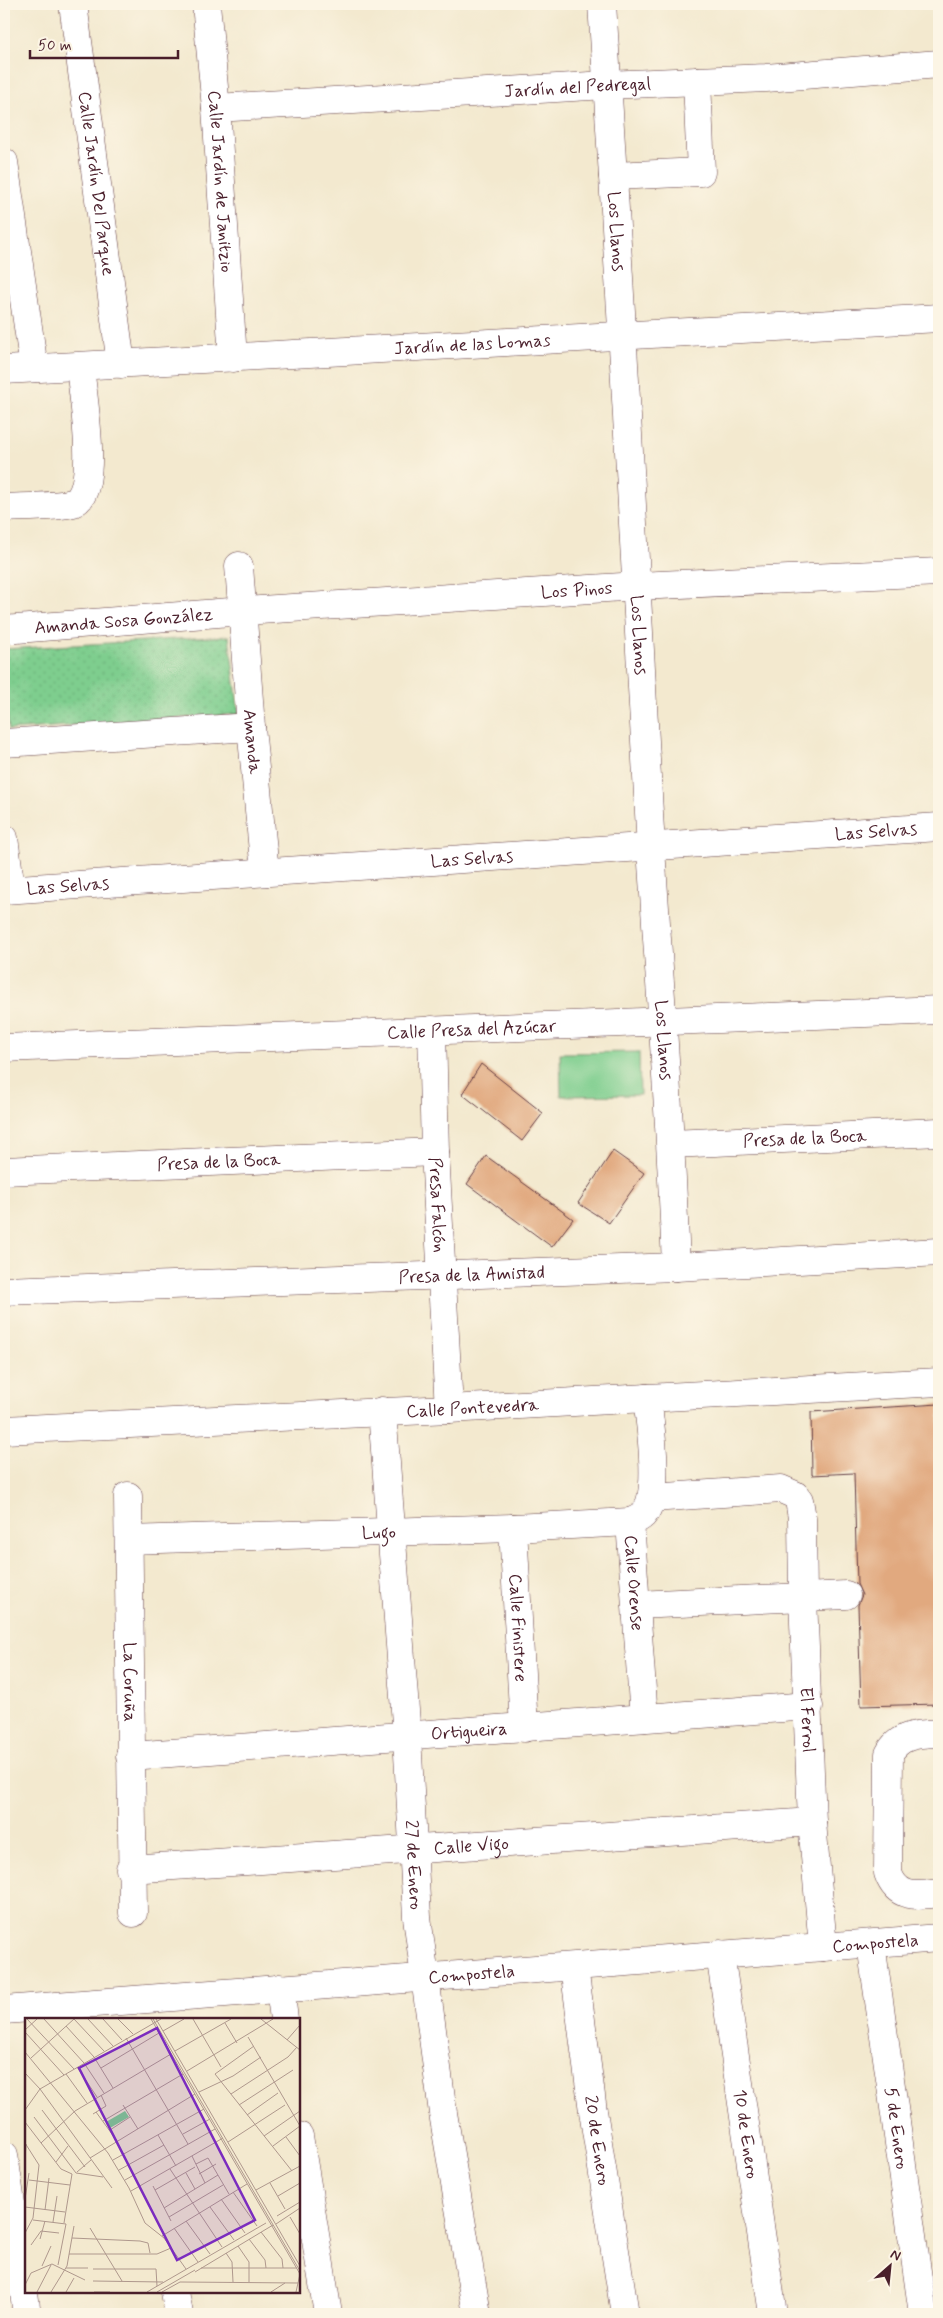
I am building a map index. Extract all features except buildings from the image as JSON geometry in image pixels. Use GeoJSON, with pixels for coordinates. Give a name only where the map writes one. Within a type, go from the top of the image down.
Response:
{"type":"FeatureCollection","features":[{"type":"Feature","properties":{"kind":"street","name":"Calle Jardín Del Parque"},"geometry":{"type":"LineString","coordinates":[[73,4],[121,364]]}},
{"type":"Feature","properties":{"kind":"street","name":"Calle Jardín de Janitzio"},"geometry":{"type":"LineString","coordinates":[[206,4],[216,108],[233,358]]}},
{"type":"Feature","properties":{"kind":"street","name":"Los Llanos"},"geometry":{"type":"LineString","coordinates":[[602,4],[638,586],[651,845],[671,1144],[676,1267]]}},
{"type":"Feature","properties":{"kind":"street","name":"Jardín del Pedregal"},"geometry":{"type":"LineString","coordinates":[[216,108],[608,85],[766,78],[939,64]]}},
{"type":"Feature","properties":{"kind":"street"},"geometry":{"type":"LineString","coordinates":[[613,176],[701,172],[697,81]]}},
{"type":"Feature","properties":{"kind":"street"},"geometry":{"type":"LineString","coordinates":[[4,162],[34,368]]}},
{"type":"Feature","properties":{"kind":"street","name":"Jardín de las Lomas"},"geometry":{"type":"LineString","coordinates":[[4,370],[939,318]]}},
{"type":"Feature","properties":{"kind":"street"},"geometry":{"type":"LineString","coordinates":[[4,508],[72,503],[82,495],[88,474],[87,432],[80,367]]}},
{"type":"Feature","properties":{"kind":"street","name":"Amanda"},"geometry":{"type":"LineString","coordinates":[[239,566],[251,727],[265,872]]}},
{"type":"Feature","properties":{"kind":"street","name":"Los Pinos"},"geometry":{"type":"LineString","coordinates":[[243,611],[638,586],[939,572]]}},
{"type":"Feature","properties":{"kind":"street","name":"Amanda Sosa González"},"geometry":{"type":"LineString","coordinates":[[4,630],[243,611]]}},
{"type":"Feature","properties":{"kind":"street"},"geometry":{"type":"LineString","coordinates":[[4,743],[251,727]]}},
{"type":"Feature","properties":{"kind":"street","name":"Las Selvas"},"geometry":{"type":"LineString","coordinates":[[7,889],[939,827]]}},
{"type":"Feature","properties":{"kind":"street"},"geometry":{"type":"LineString","coordinates":[[4,838],[7,889]]}},
{"type":"Feature","properties":{"kind":"street","name":"Calle Presa del Azúcar"},"geometry":{"type":"LineString","coordinates":[[4,1048],[939,1010]]}},
{"type":"Feature","properties":{"kind":"street","name":"Presa Falcón"},"geometry":{"type":"LineString","coordinates":[[432,1030],[434,1152],[449,1409]]}},
{"type":"Feature","properties":{"kind":"street","name":"Presa de la Boca"},"geometry":{"type":"LineString","coordinates":[[671,1144],[939,1132]]}},
{"type":"Feature","properties":{"kind":"street","name":"Presa de la Boca"},"geometry":{"type":"LineString","coordinates":[[4,1171],[434,1152]]}},
{"type":"Feature","properties":{"kind":"street","name":"Presa de la Amistad"},"geometry":{"type":"LineString","coordinates":[[4,1291],[440,1277],[676,1267],[939,1252]]}},
{"type":"Feature","properties":{"kind":"street","name":"Calle Pontevedra"},"geometry":{"type":"LineString","coordinates":[[4,1430],[449,1409],[939,1382]]}},
{"type":"Feature","properties":{"kind":"street"},"geometry":{"type":"LineString","coordinates":[[647,1398],[653,1477],[652,1498]]}},
{"type":"Feature","properties":{"kind":"street","name":"27 de Enero"},"geometry":{"type":"LineString","coordinates":[[382,1411],[407,1736],[417,1917],[443,2113],[477,2314]]}},
{"type":"Feature","properties":{"kind":"street","name":"El Ferrol"},"geometry":{"type":"LineString","coordinates":[[652,1498],[781,1489],[795,1495],[799,1500],[802,1518],[803,1598],[809,1706],[812,1822],[823,1947]]}},
{"type":"Feature","properties":{"kind":"street","name":"La Coruña"},"geometry":{"type":"LineString","coordinates":[[128,1496],[130,1869],[133,1913]]}},
{"type":"Feature","properties":{"kind":"street","name":"Calle Orense"},"geometry":{"type":"LineString","coordinates":[[644,1718],[630,1522],[642,1516],[652,1498]]}},
{"type":"Feature","properties":{"kind":"street","name":"Lugo"},"geometry":{"type":"LineString","coordinates":[[129,1540],[513,1528],[630,1522]]}},
{"type":"Feature","properties":{"kind":"street","name":"Calle Finistere"},"geometry":{"type":"LineString","coordinates":[[513,1528],[524,1728]]}},
{"type":"Feature","properties":{"kind":"street"},"geometry":{"type":"LineString","coordinates":[[637,1605],[803,1598],[846,1594]]}},
{"type":"Feature","properties":{"kind":"street","name":"Ortigueira"},"geometry":{"type":"LineString","coordinates":[[130,1756],[809,1706]]}},
{"type":"Feature","properties":{"kind":"street"},"geometry":{"type":"LineString","coordinates":[[939,1733],[922,1734],[900,1739],[893,1746],[889,1754],[888,1873],[892,1884],[906,1894],[939,1893]]}},
{"type":"Feature","properties":{"kind":"street","name":"Calle Vigo"},"geometry":{"type":"LineString","coordinates":[[130,1869],[812,1822]]}},
{"type":"Feature","properties":{"kind":"street","name":"Compostela"},"geometry":{"type":"LineString","coordinates":[[4,2010],[133,2010],[280,1988],[939,1938]]}},
{"type":"Feature","properties":{"kind":"street","name":"5 de Enero"},"geometry":{"type":"LineString","coordinates":[[870,1944],[928,2312]]}},
{"type":"Feature","properties":{"kind":"street","name":"10 de Enero"},"geometry":{"type":"LineString","coordinates":[[720,1954],[773,2314]]}},
{"type":"Feature","properties":{"kind":"street","name":"20 de Enero"},"geometry":{"type":"LineString","coordinates":[[574,1967],[593,2110],[626,2314]]}},
{"type":"Feature","properties":{"kind":"street"},"geometry":{"type":"LineString","coordinates":[[280,1988],[284,2018]]}},
{"type":"Feature","properties":{"kind":"street"},"geometry":{"type":"LineString","coordinates":[[300,2142],[328,2314]]}},
{"type":"Feature","properties":{"kind":"street"},"geometry":{"type":"LineString","coordinates":[[5,2171],[27,2314]]}},
{"type":"Feature","properties":{"kind":"street"},"geometry":{"type":"LineString","coordinates":[[175,2293],[179,2314]]}},
{"type":"Feature","properties":{"kind":"green space"},"geometry":{"type":"Polygon","coordinates":[[[229,636],[239,714],[9,730],[4,691],[4,649],[229,636]]]}},
{"type":"Feature","properties":{"kind":"green space"},"geometry":{"type":"Polygon","coordinates":[[[639,1052],[640,1095],[561,1096],[560,1053],[639,1052]]]}}]}
